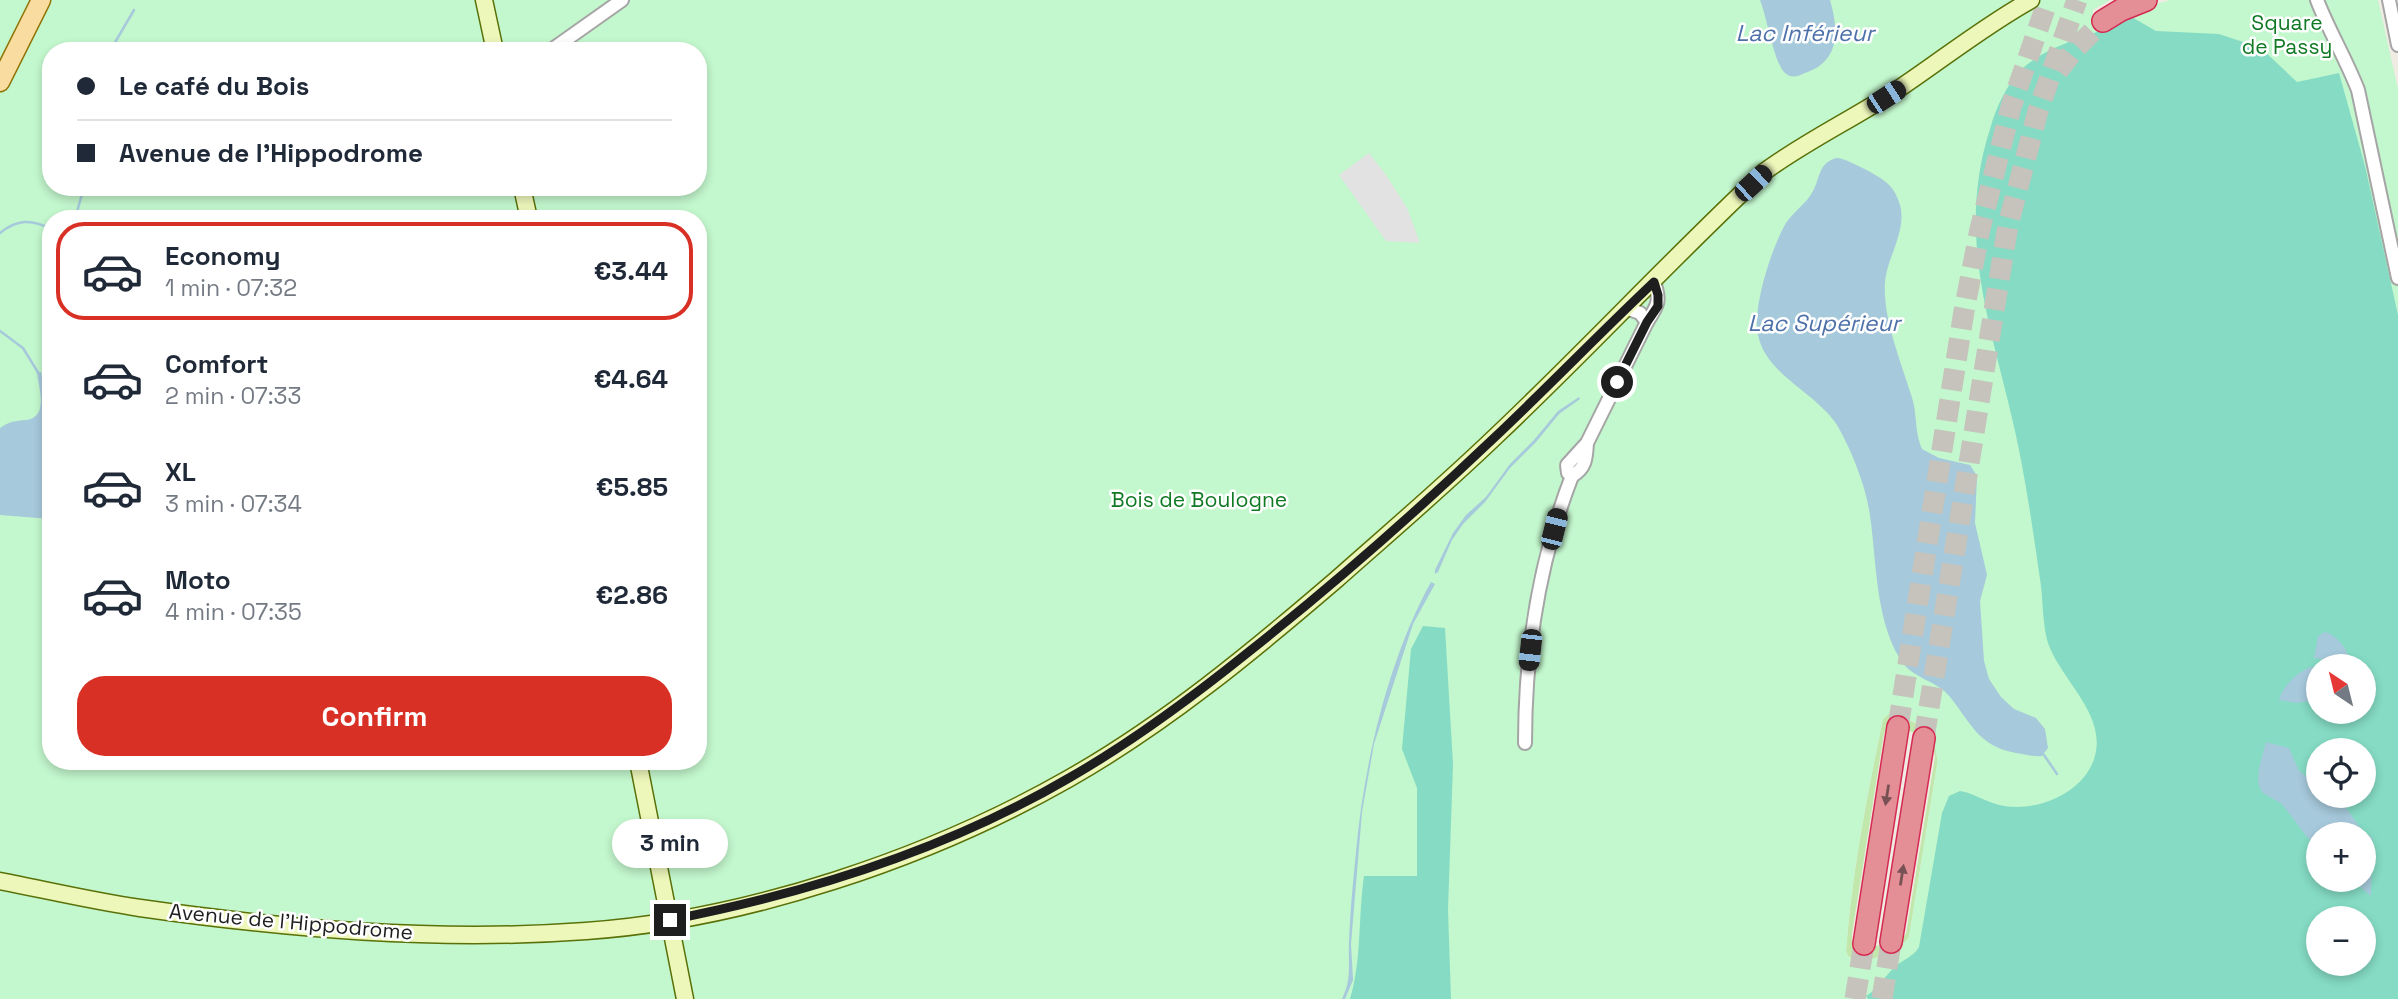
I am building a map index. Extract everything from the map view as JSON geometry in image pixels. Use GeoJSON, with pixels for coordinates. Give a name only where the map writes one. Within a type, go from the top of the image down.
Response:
{"type":"FeatureCollection","features":[{"type":"Feature","properties":{"kind":"highway"},"geometry":{"type":"LineString","coordinates":[[2103,21],[2146,0]]}},
{"type":"Feature","properties":{"kind":"highway"},"geometry":{"type":"LineString","coordinates":[[1864,944],[1898,727]]}},
{"type":"Feature","properties":{"kind":"highway"},"geometry":{"type":"LineString","coordinates":[[1891,942],[1924,738]]}},
{"type":"Feature","properties":{"kind":"main road"},"geometry":{"type":"LineString","coordinates":[[0,82],[41,0]]}},
{"type":"Feature","properties":{"kind":"main road"},"geometry":{"type":"LineString","coordinates":[[484,0],[493,42]]}},
{"type":"Feature","properties":{"kind":"main road","name":"Avenue de l'Hippodrome"},"geometry":{"type":"LineString","coordinates":[[0,881],[137,907],[355,932],[489,936],[591,931],[670,920],[758,902],[901,857],[986,821],[1069,779],[1151,726],[1287,622],[1495,437],[1764,172],[1801,146],[1899,89],[2004,15],[2031,0]]}},
{"type":"Feature","properties":{"kind":"main road"},"geometry":{"type":"LineString","coordinates":[[640,770],[685,999]]}},
{"type":"Feature","properties":{"kind":"street"},"geometry":{"type":"LineString","coordinates":[[563,42],[622,0]]}},
{"type":"Feature","properties":{"kind":"street"},"geometry":{"type":"LineString","coordinates":[[2317,0],[2358,90],[2398,278]]}},
{"type":"Feature","properties":{"kind":"street"},"geometry":{"type":"LineString","coordinates":[[2389,0],[2398,45]]}},
{"type":"Feature","properties":{"kind":"street"},"geometry":{"type":"LineString","coordinates":[[1525,743],[1528,664],[1534,621],[1541,580],[1559,509],[1572,476],[1568,473],[1567,465],[1587,443],[1647,322],[1658,306],[1654,282]]}},
{"type":"Feature","properties":{"kind":"street"},"geometry":{"type":"LineString","coordinates":[[1626,308],[1640,313],[1647,322]]}},
{"type":"Feature","properties":{"kind":"green space","name":"Bois de Boulogne"},"geometry":{"type":"Polygon","coordinates":[[[0,0],[2110,0],[2093,10],[2093,21],[2098,31],[2132,13],[2170,0],[2378,0],[2398,89],[2398,999],[0,999],[0,0]],[[1890,713],[1883,719],[1856,863],[1846,951],[1848,956],[1858,962],[1893,951],[1909,937],[1937,765],[1935,746],[1924,731],[1909,719],[1890,713]]]}},
{"type":"Feature","properties":{"kind":"green space"},"geometry":{"type":"Polygon","coordinates":[[[2130,16],[2156,31],[2219,34],[2252,45],[2262,49],[2297,82],[2339,73],[2365,166],[2398,315],[2398,999],[1868,999],[1866,996],[1919,947],[1942,813],[1949,796],[1960,791],[1999,805],[2012,807],[2040,804],[2066,793],[2086,774],[2093,762],[2097,746],[2091,717],[2057,661],[2046,634],[2021,460],[1983,296],[1976,214],[1980,172],[1990,129],[2011,82],[2029,63],[2046,52],[2097,32],[2130,16]]]}},
{"type":"Feature","properties":{"kind":"green space"},"geometry":{"type":"Polygon","coordinates":[[[1423,626],[1445,628],[1453,764],[1448,910],[1451,999],[1350,999],[1358,954],[1364,876],[1417,876],[1417,788],[1402,749],[1411,649],[1423,626]]]}},
{"type":"Feature","properties":{"kind":"green space"},"geometry":{"type":"Polygon","coordinates":[[[1887,714],[1903,716],[1926,732],[1935,747],[1937,765],[1909,937],[1893,951],[1858,962],[1848,956],[1846,951],[1852,892],[1871,777],[1883,719],[1887,714]],[[1890,726],[1884,733],[1852,934],[1852,941],[1872,946],[1888,944],[1906,934],[1935,757],[1931,744],[1926,740],[1896,726],[1890,726]]]}},
{"type":"Feature","properties":{"kind":"shaded area"},"geometry":{"type":"Polygon","coordinates":[[[1369,153],[1407,208],[1420,243],[1386,241],[1339,175],[1369,153]]]}},
{"type":"Feature","properties":{"kind":"water","name":"Lac Inférieur"},"geometry":{"type":"Polygon","coordinates":[[[1760,0],[1830,0],[1835,34],[1831,53],[1825,61],[1797,76],[1785,73],[1777,60],[1760,0]]]}},
{"type":"Feature","properties":{"kind":"water","name":"Lac Supérieur"},"geometry":{"type":"Polygon","coordinates":[[[1836,158],[1871,172],[1884,181],[1899,202],[1900,230],[1886,275],[1886,305],[1893,339],[1913,401],[1918,437],[1922,449],[1939,458],[1970,465],[1977,476],[1975,523],[1987,575],[1980,601],[1984,661],[1989,679],[2001,697],[2014,709],[2036,718],[2045,729],[2048,748],[2042,756],[2003,750],[1984,739],[1945,691],[1911,671],[1900,659],[1885,624],[1869,509],[1852,455],[1828,413],[1771,361],[1758,335],[1761,294],[1769,262],[1781,234],[1786,223],[1816,186],[1823,167],[1836,158]]]}},
{"type":"Feature","properties":{"kind":"water"},"geometry":{"type":"Polygon","coordinates":[[[37,372],[41,372],[42,376],[42,518],[0,515],[0,428],[33,418],[38,413],[41,400],[37,372]]]}},
{"type":"Feature","properties":{"kind":"water"},"geometry":{"type":"Polygon","coordinates":[[[1579,397],[1580,399],[1559,414],[1510,468],[1485,502],[1463,524],[1435,574],[1453,533],[1466,515],[1486,497],[1510,464],[1558,411],[1579,397]]]}},
{"type":"Feature","properties":{"kind":"water"},"geometry":{"type":"Polygon","coordinates":[[[1431,582],[1435,584],[1413,624],[1374,744],[1362,812],[1351,944],[1353,980],[1345,999],[1342,999],[1348,978],[1350,920],[1360,818],[1372,748],[1390,678],[1416,612],[1431,582]]]}},
{"type":"Feature","properties":{"kind":"water"},"geometry":{"type":"Polygon","coordinates":[[[2325,632],[2335,637],[2347,654],[2315,654],[2318,636],[2325,632]]]}},
{"type":"Feature","properties":{"kind":"water"},"geometry":{"type":"Polygon","coordinates":[[[2306,669],[2306,702],[2279,700],[2283,690],[2306,669]]]}},
{"type":"Feature","properties":{"kind":"water"},"geometry":{"type":"Polygon","coordinates":[[[2266,742],[2289,748],[2299,771],[2306,776],[2306,808],[2346,808],[2356,822],[2306,822],[2306,836],[2282,804],[2263,793],[2258,782],[2266,742]]]}},
{"type":"Feature","properties":{"kind":"waterway"},"geometry":{"type":"LineString","coordinates":[[115,42],[134,10]]}},
{"type":"Feature","properties":{"kind":"waterway"},"geometry":{"type":"LineString","coordinates":[[78,210],[81,196]]}},
{"type":"Feature","properties":{"kind":"waterway"},"geometry":{"type":"LineString","coordinates":[[0,233],[19,223],[31,222],[42,225]]}},
{"type":"Feature","properties":{"kind":"waterway"},"geometry":{"type":"LineString","coordinates":[[0,331],[23,348],[39,374]]}},
{"type":"Feature","properties":{"kind":"waterway"},"geometry":{"type":"LineString","coordinates":[[2044,755],[2057,774]]}},
{"type":"Feature","properties":{"kind":"tunnel"},"geometry":{"type":"LineString","coordinates":[[1898,727],[1964,311],[1980,229],[2011,107],[2048,0]]}},
{"type":"Feature","properties":{"kind":"tunnel"},"geometry":{"type":"LineString","coordinates":[[1924,738],[2008,225],[2038,111],[2077,0]]}},
{"type":"Feature","properties":{"kind":"tunnel"},"geometry":{"type":"LineString","coordinates":[[2058,71],[2074,50],[2103,21]]}},
{"type":"Feature","properties":{"kind":"tunnel"},"geometry":{"type":"LineString","coordinates":[[1882,999],[1891,942]]}},
{"type":"Feature","properties":{"kind":"tunnel"},"geometry":{"type":"LineString","coordinates":[[1855,999],[1864,944]]}},
{"type":"Feature","properties":{"kind":"route"},"geometry":{"type":"LineString","coordinates":[[670,920],[758,902],[827,883],[901,857],[986,821],[1069,779],[1151,726],[1287,622],[1400,524],[1495,437],[1654,282],[1658,306],[1617,382]]}},
{"type":"Feature","properties":{"kind":"park label","name":"Square de Passy"},"geometry":{"type":"Point","coordinates":[2287,35]}}]}
